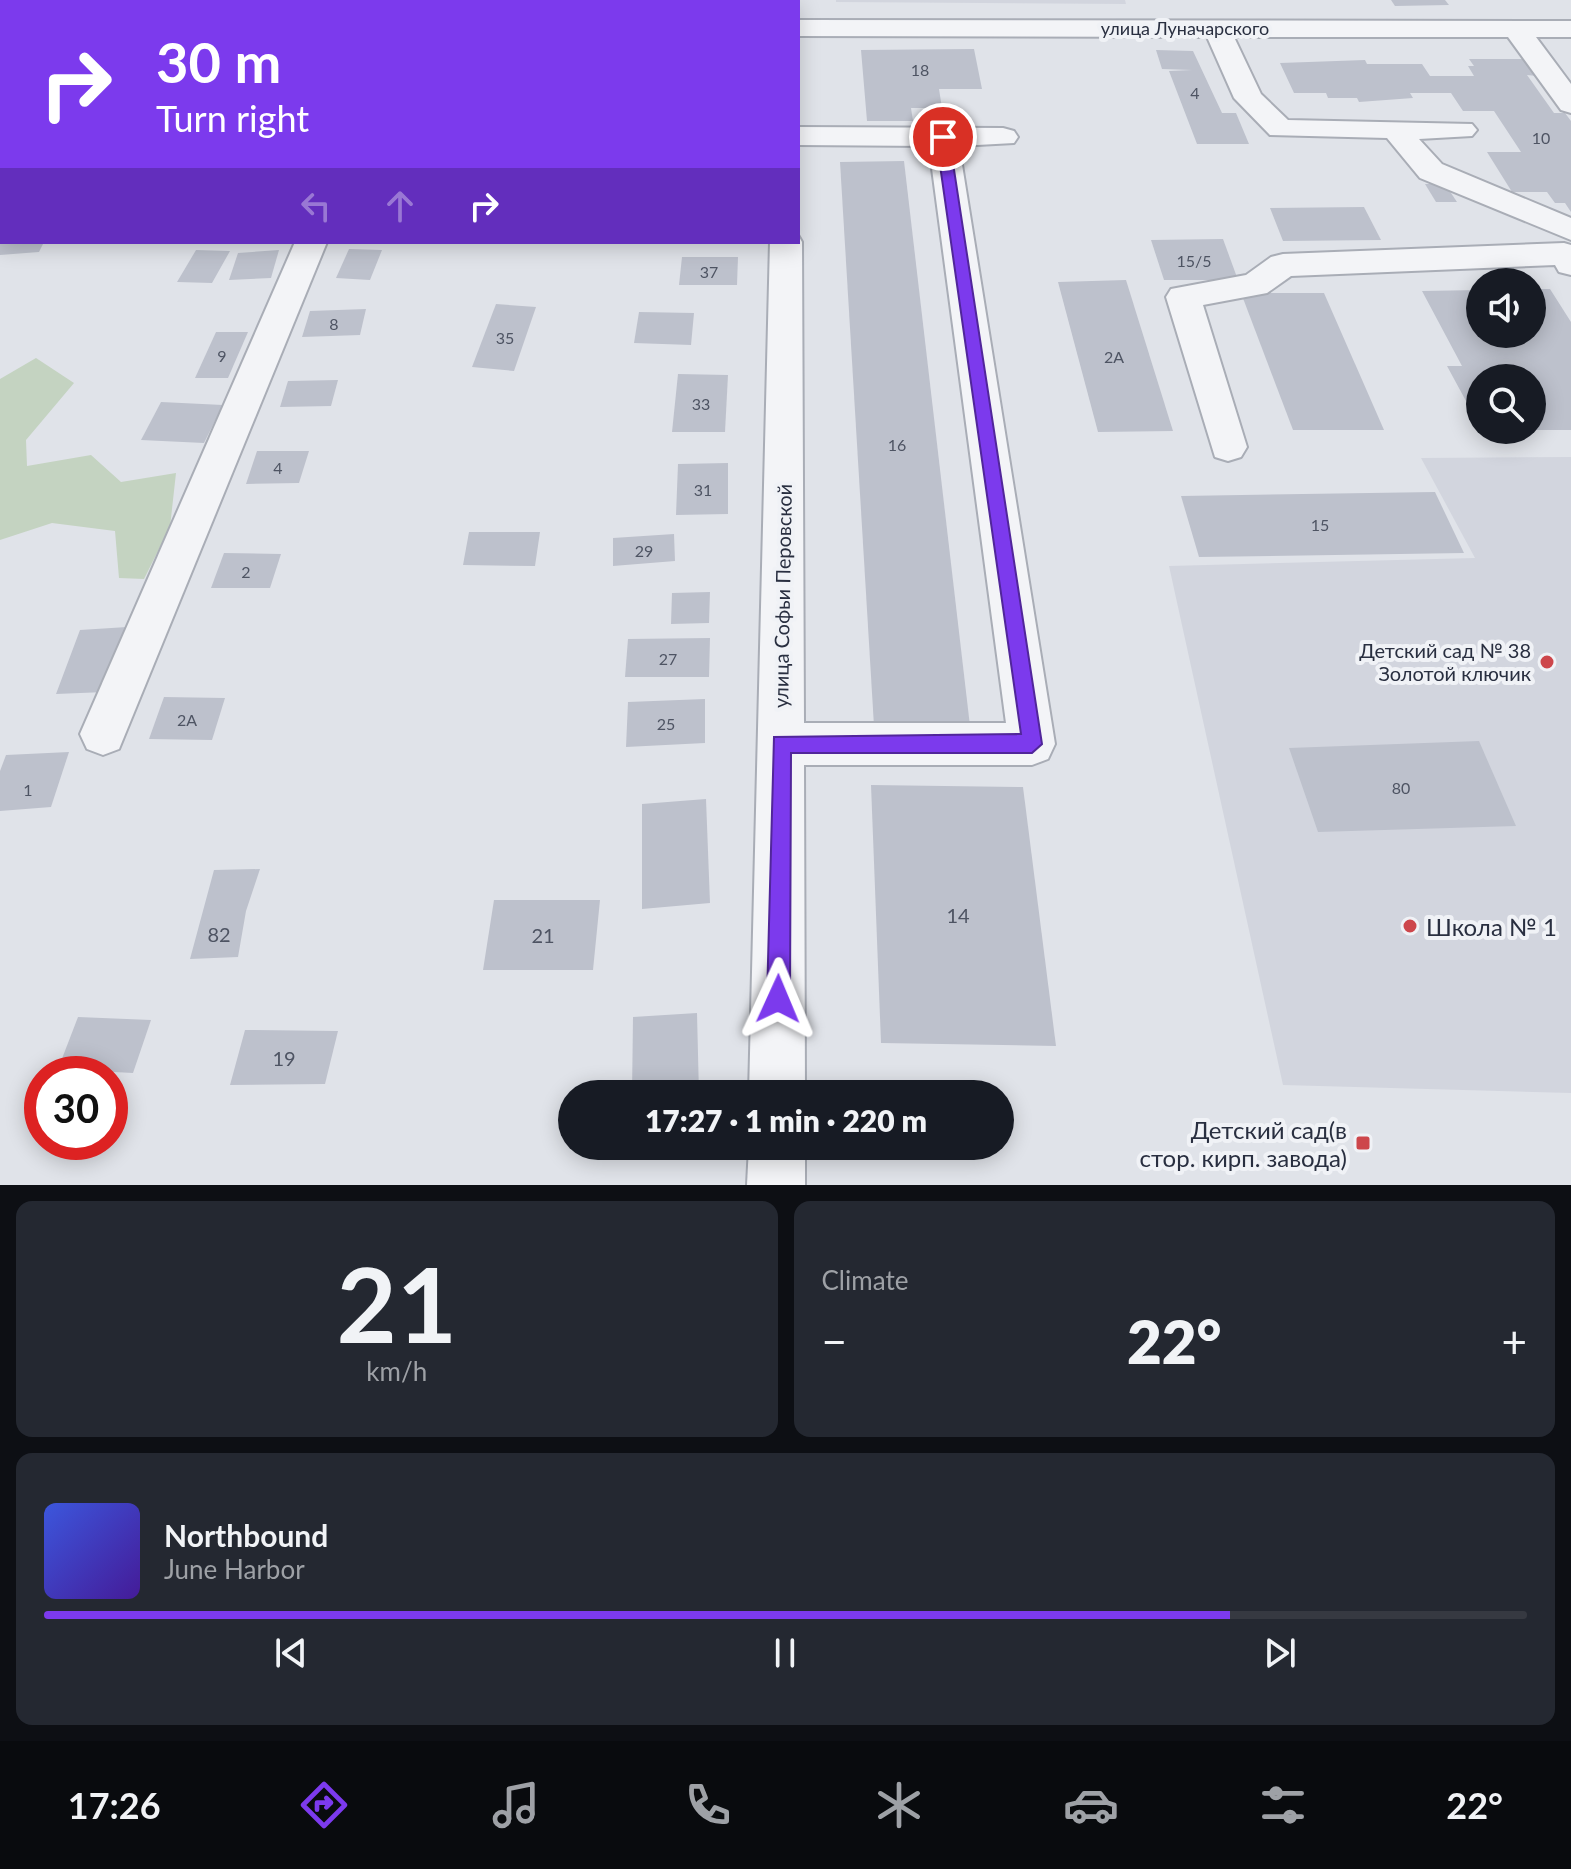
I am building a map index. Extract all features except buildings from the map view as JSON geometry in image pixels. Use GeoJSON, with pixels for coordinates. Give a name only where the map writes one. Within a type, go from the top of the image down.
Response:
{"type":"FeatureCollection","features":[{"type":"Feature","properties":{"kind":"street","name":"улица Луначарского"},"geometry":{"type":"LineString","coordinates":[[800,28],[1571,29]]}},
{"type":"Feature","properties":{"kind":"street"},"geometry":{"type":"LineString","coordinates":[[1217,28],[1248,98],[1280,129],[1462,130]]}},
{"type":"Feature","properties":{"kind":"street"},"geometry":{"type":"LineString","coordinates":[[1516,29],[1571,104]]}},
{"type":"Feature","properties":{"kind":"street"},"geometry":{"type":"LineString","coordinates":[[1396,130],[1431,171],[1571,230]]}},
{"type":"Feature","properties":{"kind":"street"},"geometry":{"type":"LineString","coordinates":[[800,136],[1003,137]]}},
{"type":"Feature","properties":{"kind":"street"},"geometry":{"type":"LineString","coordinates":[[781,744],[1032,744],[943,137]]}},
{"type":"Feature","properties":{"kind":"street"},"geometry":{"type":"LineString","coordinates":[[103,734],[310,244]]}},
{"type":"Feature","properties":{"kind":"street","name":"улица Софьи Перовской"},"geometry":{"type":"LineString","coordinates":[[777,1080],[786,244]]}},
{"type":"Feature","properties":{"kind":"street"},"geometry":{"type":"LineString","coordinates":[[1228,447],[1183,297],[1255,285],[1283,265],[1564,254],[1571,264]]}},
{"type":"Feature","properties":{"kind":"street"},"geometry":{"type":"LineString","coordinates":[[776,1185],[777,1160]]}},
{"type":"Feature","properties":{"kind":"shaded area"},"geometry":{"type":"Polygon","coordinates":[[[1125,0],[1126,4],[836,2],[1125,0]]]}},
{"type":"Feature","properties":{"kind":"shaded area","name":"Школа № 1"},"geometry":{"type":"Polygon","coordinates":[[[1571,457],[1571,1093],[1283,1085],[1169,566],[1475,558],[1421,458],[1571,457]]]}},
{"type":"Feature","properties":{"kind":"green space"},"geometry":{"type":"Polygon","coordinates":[[[36,358],[74,383],[26,440],[27,466],[91,455],[121,482],[176,473],[170,527],[144,579],[119,578],[115,531],[52,523],[0,540],[0,379],[36,358]]]}},
{"type":"Feature","properties":{"kind":"place","name":"Детский сад № 38 Золотой ключик"},"geometry":{"type":"Point","coordinates":[1547,662]}},
{"type":"Feature","properties":{"kind":"place","name":"Школа № 1"},"geometry":{"type":"Point","coordinates":[1410,926]}},
{"type":"Feature","properties":{"kind":"place","name":"Детский сад(в стор. кирп. завода)"},"geometry":{"type":"Point","coordinates":[1363,1143]}},
{"type":"Feature","properties":{"kind":"route"},"geometry":{"type":"LineString","coordinates":[[778,999],[781,744],[1032,744],[943,137]]}}]}
